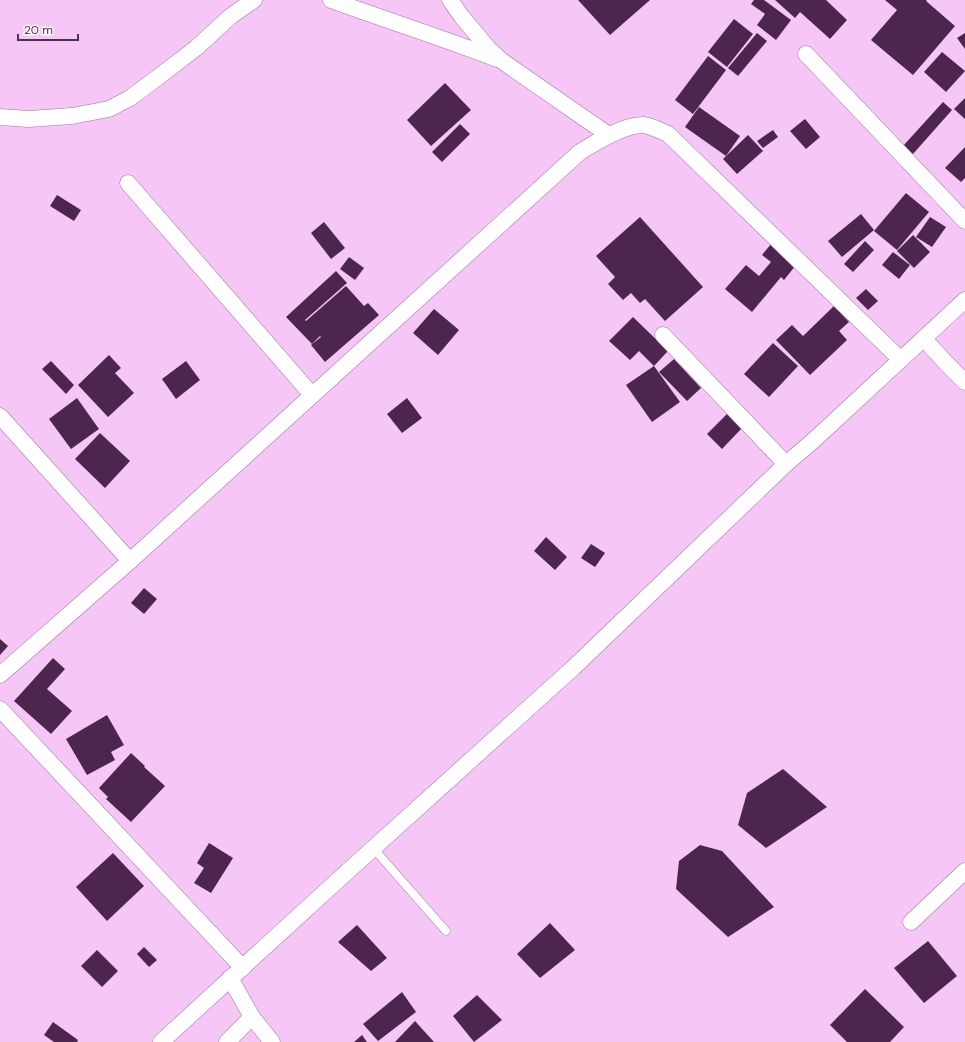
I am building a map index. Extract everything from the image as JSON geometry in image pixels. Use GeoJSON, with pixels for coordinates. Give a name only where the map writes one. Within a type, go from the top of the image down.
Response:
{"type":"FeatureCollection","features":[{"type":"Feature","properties":{"kind":"street"},"geometry":{"type":"LineString","coordinates":[[0,117],[28,119],[72,116],[109,108],[130,98],[158,78],[196,48],[231,16],[254,0]]}},
{"type":"Feature","properties":{"kind":"street"},"geometry":{"type":"LineString","coordinates":[[331,0],[385,20],[428,33],[502,61]]}},
{"type":"Feature","properties":{"kind":"street"},"geometry":{"type":"LineString","coordinates":[[450,0],[488,48],[502,61],[609,135]]}},
{"type":"Feature","properties":{"kind":"street"},"geometry":{"type":"LineString","coordinates":[[806,54],[965,220]]}},
{"type":"Feature","properties":{"kind":"street"},"geometry":{"type":"LineString","coordinates":[[0,675],[130,562],[580,152],[609,135],[631,127],[644,125],[668,134],[900,359]]}},
{"type":"Feature","properties":{"kind":"street"},"geometry":{"type":"LineString","coordinates":[[128,183],[312,395]]}},
{"type":"Feature","properties":{"kind":"street"},"geometry":{"type":"LineString","coordinates":[[161,1042],[573,668],[786,464],[814,440],[965,300]]}},
{"type":"Feature","properties":{"kind":"street"},"geometry":{"type":"LineString","coordinates":[[663,335],[786,464]]}},
{"type":"Feature","properties":{"kind":"street"},"geometry":{"type":"LineString","coordinates":[[924,339],[965,382]]}},
{"type":"Feature","properties":{"kind":"street"},"geometry":{"type":"LineString","coordinates":[[0,416],[130,562]]}},
{"type":"Feature","properties":{"kind":"street"},"geometry":{"type":"LineString","coordinates":[[0,709],[243,968]]}},
{"type":"Feature","properties":{"kind":"street"},"geometry":{"type":"LineString","coordinates":[[911,922],[965,871]]}},
{"type":"Feature","properties":{"kind":"street"},"geometry":{"type":"LineString","coordinates":[[230,978],[252,1017],[272,1042]]}},
{"type":"Feature","properties":{"kind":"street"},"geometry":{"type":"LineString","coordinates":[[227,1042],[252,1017]]}},
{"type":"Feature","properties":{"kind":"lane"},"geometry":{"type":"LineString","coordinates":[[373,848],[446,931]]}},
{"type":"Feature","properties":{"kind":"building"},"geometry":{"type":"Polygon","coordinates":[[[578,0],[650,0],[610,35],[578,0]]]}},
{"type":"Feature","properties":{"kind":"building"},"geometry":{"type":"Polygon","coordinates":[[[754,0],[764,0],[791,20],[776,40],[757,25],[765,14],[751,4],[754,0]]]}},
{"type":"Feature","properties":{"kind":"building"},"geometry":{"type":"Polygon","coordinates":[[[775,0],[826,0],[847,20],[830,39],[800,12],[795,18],[775,0]]]}},
{"type":"Feature","properties":{"kind":"building"},"geometry":{"type":"Polygon","coordinates":[[[885,0],[927,0],[926,1],[955,26],[913,75],[871,40],[897,10],[885,0]]]}},
{"type":"Feature","properties":{"kind":"building"},"geometry":{"type":"Polygon","coordinates":[[[734,19],[753,34],[727,67],[708,52],[734,19]]]}},
{"type":"Feature","properties":{"kind":"building"},"geometry":{"type":"Polygon","coordinates":[[[757,33],[767,41],[738,76],[728,68],[757,33]]]}},
{"type":"Feature","properties":{"kind":"building"},"geometry":{"type":"Polygon","coordinates":[[[965,33],[965,49],[957,38],[965,33]]]}},
{"type":"Feature","properties":{"kind":"building"},"geometry":{"type":"Polygon","coordinates":[[[942,52],[965,71],[946,92],[924,72],[942,52]]]}},
{"type":"Feature","properties":{"kind":"building"},"geometry":{"type":"Polygon","coordinates":[[[708,56],[726,70],[693,114],[675,100],[708,56]]]}},
{"type":"Feature","properties":{"kind":"building"},"geometry":{"type":"Polygon","coordinates":[[[445,83],[471,110],[431,146],[407,120],[445,83]]]}},
{"type":"Feature","properties":{"kind":"building"},"geometry":{"type":"Polygon","coordinates":[[[965,98],[965,119],[954,109],[965,98]]]}},
{"type":"Feature","properties":{"kind":"building"},"geometry":{"type":"Polygon","coordinates":[[[943,102],[952,110],[913,154],[903,146],[943,102]]]}},
{"type":"Feature","properties":{"kind":"building"},"geometry":{"type":"Polygon","coordinates":[[[699,107],[740,136],[726,156],[685,127],[699,107]]]}},
{"type":"Feature","properties":{"kind":"building"},"geometry":{"type":"Polygon","coordinates":[[[805,119],[820,137],[806,149],[790,131],[805,119]]]}},
{"type":"Feature","properties":{"kind":"building"},"geometry":{"type":"Polygon","coordinates":[[[460,124],[470,134],[442,162],[432,152],[460,124]]]}},
{"type":"Feature","properties":{"kind":"building"},"geometry":{"type":"Polygon","coordinates":[[[773,130],[778,137],[763,148],[757,141],[773,130]]]}},
{"type":"Feature","properties":{"kind":"building"},"geometry":{"type":"Polygon","coordinates":[[[748,135],[763,151],[737,174],[723,159],[748,135]]]}},
{"type":"Feature","properties":{"kind":"building"},"geometry":{"type":"Polygon","coordinates":[[[965,147],[965,178],[961,182],[945,168],[965,147]]]}},
{"type":"Feature","properties":{"kind":"building"},"geometry":{"type":"Polygon","coordinates":[[[906,193],[929,212],[897,250],[874,231],[906,193]]]}},
{"type":"Feature","properties":{"kind":"building"},"geometry":{"type":"Polygon","coordinates":[[[57,195],[81,210],[74,221],[50,206],[57,195]]]}},
{"type":"Feature","properties":{"kind":"building"},"geometry":{"type":"Polygon","coordinates":[[[861,214],[874,230],[842,257],[828,241],[861,214]]]}},
{"type":"Feature","properties":{"kind":"building"},"geometry":{"type":"Polygon","coordinates":[[[640,217],[703,287],[665,321],[645,299],[640,303],[631,293],[623,300],[608,284],[615,277],[596,256],[640,217]]]}},
{"type":"Feature","properties":{"kind":"building"},"geometry":{"type":"Polygon","coordinates":[[[930,217],[946,227],[932,247],[916,237],[930,217]]]}},
{"type":"Feature","properties":{"kind":"building"},"geometry":{"type":"Polygon","coordinates":[[[324,222],[345,248],[331,259],[311,233],[324,222]]]}},
{"type":"Feature","properties":{"kind":"building"},"geometry":{"type":"Polygon","coordinates":[[[913,235],[930,252],[914,268],[897,251],[913,235]]]}},
{"type":"Feature","properties":{"kind":"building"},"geometry":{"type":"Polygon","coordinates":[[[865,241],[874,250],[853,272],[844,264],[865,241]]]}},
{"type":"Feature","properties":{"kind":"building"},"geometry":{"type":"Polygon","coordinates":[[[771,244],[796,265],[784,280],[781,277],[752,312],[725,289],[746,265],[759,276],[771,262],[762,255],[771,244]]]}},
{"type":"Feature","properties":{"kind":"building"},"geometry":{"type":"Polygon","coordinates":[[[893,252],[910,265],[899,279],[882,265],[893,252]]]}},
{"type":"Feature","properties":{"kind":"building"},"geometry":{"type":"Polygon","coordinates":[[[349,257],[364,268],[355,280],[340,269],[349,257]]]}},
{"type":"Feature","properties":{"kind":"building"},"geometry":{"type":"Polygon","coordinates":[[[336,271],[347,283],[305,320],[306,321],[346,286],[364,306],[368,303],[379,315],[325,362],[311,345],[321,337],[320,336],[312,344],[286,317],[336,271]]]}},
{"type":"Feature","properties":{"kind":"building"},"geometry":{"type":"Polygon","coordinates":[[[866,289],[878,301],[868,310],[856,298],[866,289]]]}},
{"type":"Feature","properties":{"kind":"building"},"geometry":{"type":"Polygon","coordinates":[[[834,306],[849,322],[839,331],[847,340],[810,375],[776,340],[792,325],[803,336],[834,306]]]}},
{"type":"Feature","properties":{"kind":"building"},"geometry":{"type":"Polygon","coordinates":[[[434,309],[459,330],[438,355],[413,333],[434,309]]]}},
{"type":"Feature","properties":{"kind":"building"},"geometry":{"type":"Polygon","coordinates":[[[633,317],[668,351],[654,366],[639,351],[630,360],[609,341],[633,317]]]}},
{"type":"Feature","properties":{"kind":"building"},"geometry":{"type":"Polygon","coordinates":[[[773,343],[798,366],[769,397],[744,374],[773,343]]]}},
{"type":"Feature","properties":{"kind":"building"},"geometry":{"type":"Polygon","coordinates":[[[109,355],[121,368],[115,373],[134,393],[108,417],[78,385],[109,355]]]}},
{"type":"Feature","properties":{"kind":"building"},"geometry":{"type":"Polygon","coordinates":[[[674,359],[701,388],[687,401],[659,372],[674,359]]]}},
{"type":"Feature","properties":{"kind":"building"},"geometry":{"type":"Polygon","coordinates":[[[51,361],[74,385],[66,394],[42,369],[51,361]]]}},
{"type":"Feature","properties":{"kind":"building"},"geometry":{"type":"Polygon","coordinates":[[[186,361],[200,380],[176,399],[162,379],[186,361]]]}},
{"type":"Feature","properties":{"kind":"building"},"geometry":{"type":"Polygon","coordinates":[[[654,366],[680,402],[652,422],[626,385],[654,366]]]}},
{"type":"Feature","properties":{"kind":"building"},"geometry":{"type":"Polygon","coordinates":[[[77,398],[99,429],[71,449],[49,419],[77,398]]]}},
{"type":"Feature","properties":{"kind":"building"},"geometry":{"type":"Polygon","coordinates":[[[407,398],[422,418],[402,433],[387,414],[407,398]]]}},
{"type":"Feature","properties":{"kind":"building"},"geometry":{"type":"Polygon","coordinates":[[[727,414],[742,428],[722,449],[707,434],[727,414]]]}},
{"type":"Feature","properties":{"kind":"building"},"geometry":{"type":"Polygon","coordinates":[[[100,433],[130,461],[105,488],[75,459],[100,433]]]}},
{"type":"Feature","properties":{"kind":"building"},"geometry":{"type":"Polygon","coordinates":[[[546,537],[567,557],[555,570],[534,551],[546,537]]]}},
{"type":"Feature","properties":{"kind":"building"},"geometry":{"type":"Polygon","coordinates":[[[591,544],[605,553],[595,567],[581,558],[591,544]]]}},
{"type":"Feature","properties":{"kind":"building"},"geometry":{"type":"Polygon","coordinates":[[[144,588],[157,599],[144,614],[131,603],[144,588]]]}},
{"type":"Feature","properties":{"kind":"building"},"geometry":{"type":"Polygon","coordinates":[[[0,639],[8,646],[0,655],[0,639]]]}},
{"type":"Feature","properties":{"kind":"building"},"geometry":{"type":"Polygon","coordinates":[[[53,658],[65,669],[47,689],[72,711],[51,734],[14,701],[53,658]]]}},
{"type":"Feature","properties":{"kind":"building"},"geometry":{"type":"Polygon","coordinates":[[[107,715],[124,745],[111,752],[115,760],[87,775],[66,739],[107,715]]]}},
{"type":"Feature","properties":{"kind":"building"},"geometry":{"type":"Polygon","coordinates":[[[131,753],[165,786],[131,822],[106,799],[108,797],[99,788],[131,753]]]}},
{"type":"Feature","properties":{"kind":"building"},"geometry":{"type":"Polygon","coordinates":[[[783,769],[827,807],[766,848],[738,825],[747,793],[783,769]]]}},
{"type":"Feature","properties":{"kind":"building"},"geometry":{"type":"Polygon","coordinates":[[[209,843],[233,858],[211,893],[194,883],[204,868],[197,863],[209,843]]]}},
{"type":"Feature","properties":{"kind":"building"},"geometry":{"type":"Polygon","coordinates":[[[700,845],[722,851],[774,907],[728,937],[676,889],[679,861],[700,845]]]}},
{"type":"Feature","properties":{"kind":"building"},"geometry":{"type":"Polygon","coordinates":[[[113,853],[144,886],[107,921],[76,887],[113,853]]]}},
{"type":"Feature","properties":{"kind":"building"},"geometry":{"type":"Polygon","coordinates":[[[550,923],[575,950],[540,978],[517,954],[550,923]]]}},
{"type":"Feature","properties":{"kind":"building"},"geometry":{"type":"Polygon","coordinates":[[[357,925],[387,958],[371,971],[338,942],[357,925]]]}},
{"type":"Feature","properties":{"kind":"building"},"geometry":{"type":"Polygon","coordinates":[[[928,941],[957,976],[924,1003],[894,968],[928,941]]]}},
{"type":"Feature","properties":{"kind":"building"},"geometry":{"type":"Polygon","coordinates":[[[144,947],[157,960],[149,967],[137,954],[144,947]]]}},
{"type":"Feature","properties":{"kind":"building"},"geometry":{"type":"Polygon","coordinates":[[[97,950],[118,971],[102,987],[81,966],[97,950]]]}},
{"type":"Feature","properties":{"kind":"building"},"geometry":{"type":"Polygon","coordinates":[[[865,989],[904,1027],[890,1042],[847,1042],[830,1025],[865,989]]]}},
{"type":"Feature","properties":{"kind":"building"},"geometry":{"type":"Polygon","coordinates":[[[402,992],[416,1012],[378,1041],[363,1024],[402,992]]]}},
{"type":"Feature","properties":{"kind":"building"},"geometry":{"type":"Polygon","coordinates":[[[477,995],[502,1020],[474,1042],[453,1016],[477,995]]]}},
{"type":"Feature","properties":{"kind":"building"},"geometry":{"type":"Polygon","coordinates":[[[415,1021],[434,1042],[395,1042],[415,1021]]]}},
{"type":"Feature","properties":{"kind":"building"},"geometry":{"type":"Polygon","coordinates":[[[53,1022],[78,1040],[77,1042],[54,1042],[44,1035],[53,1022]]]}},
{"type":"Feature","properties":{"kind":"building"},"geometry":{"type":"Polygon","coordinates":[[[362,1035],[367,1042],[354,1042],[362,1035]]]}}]}
